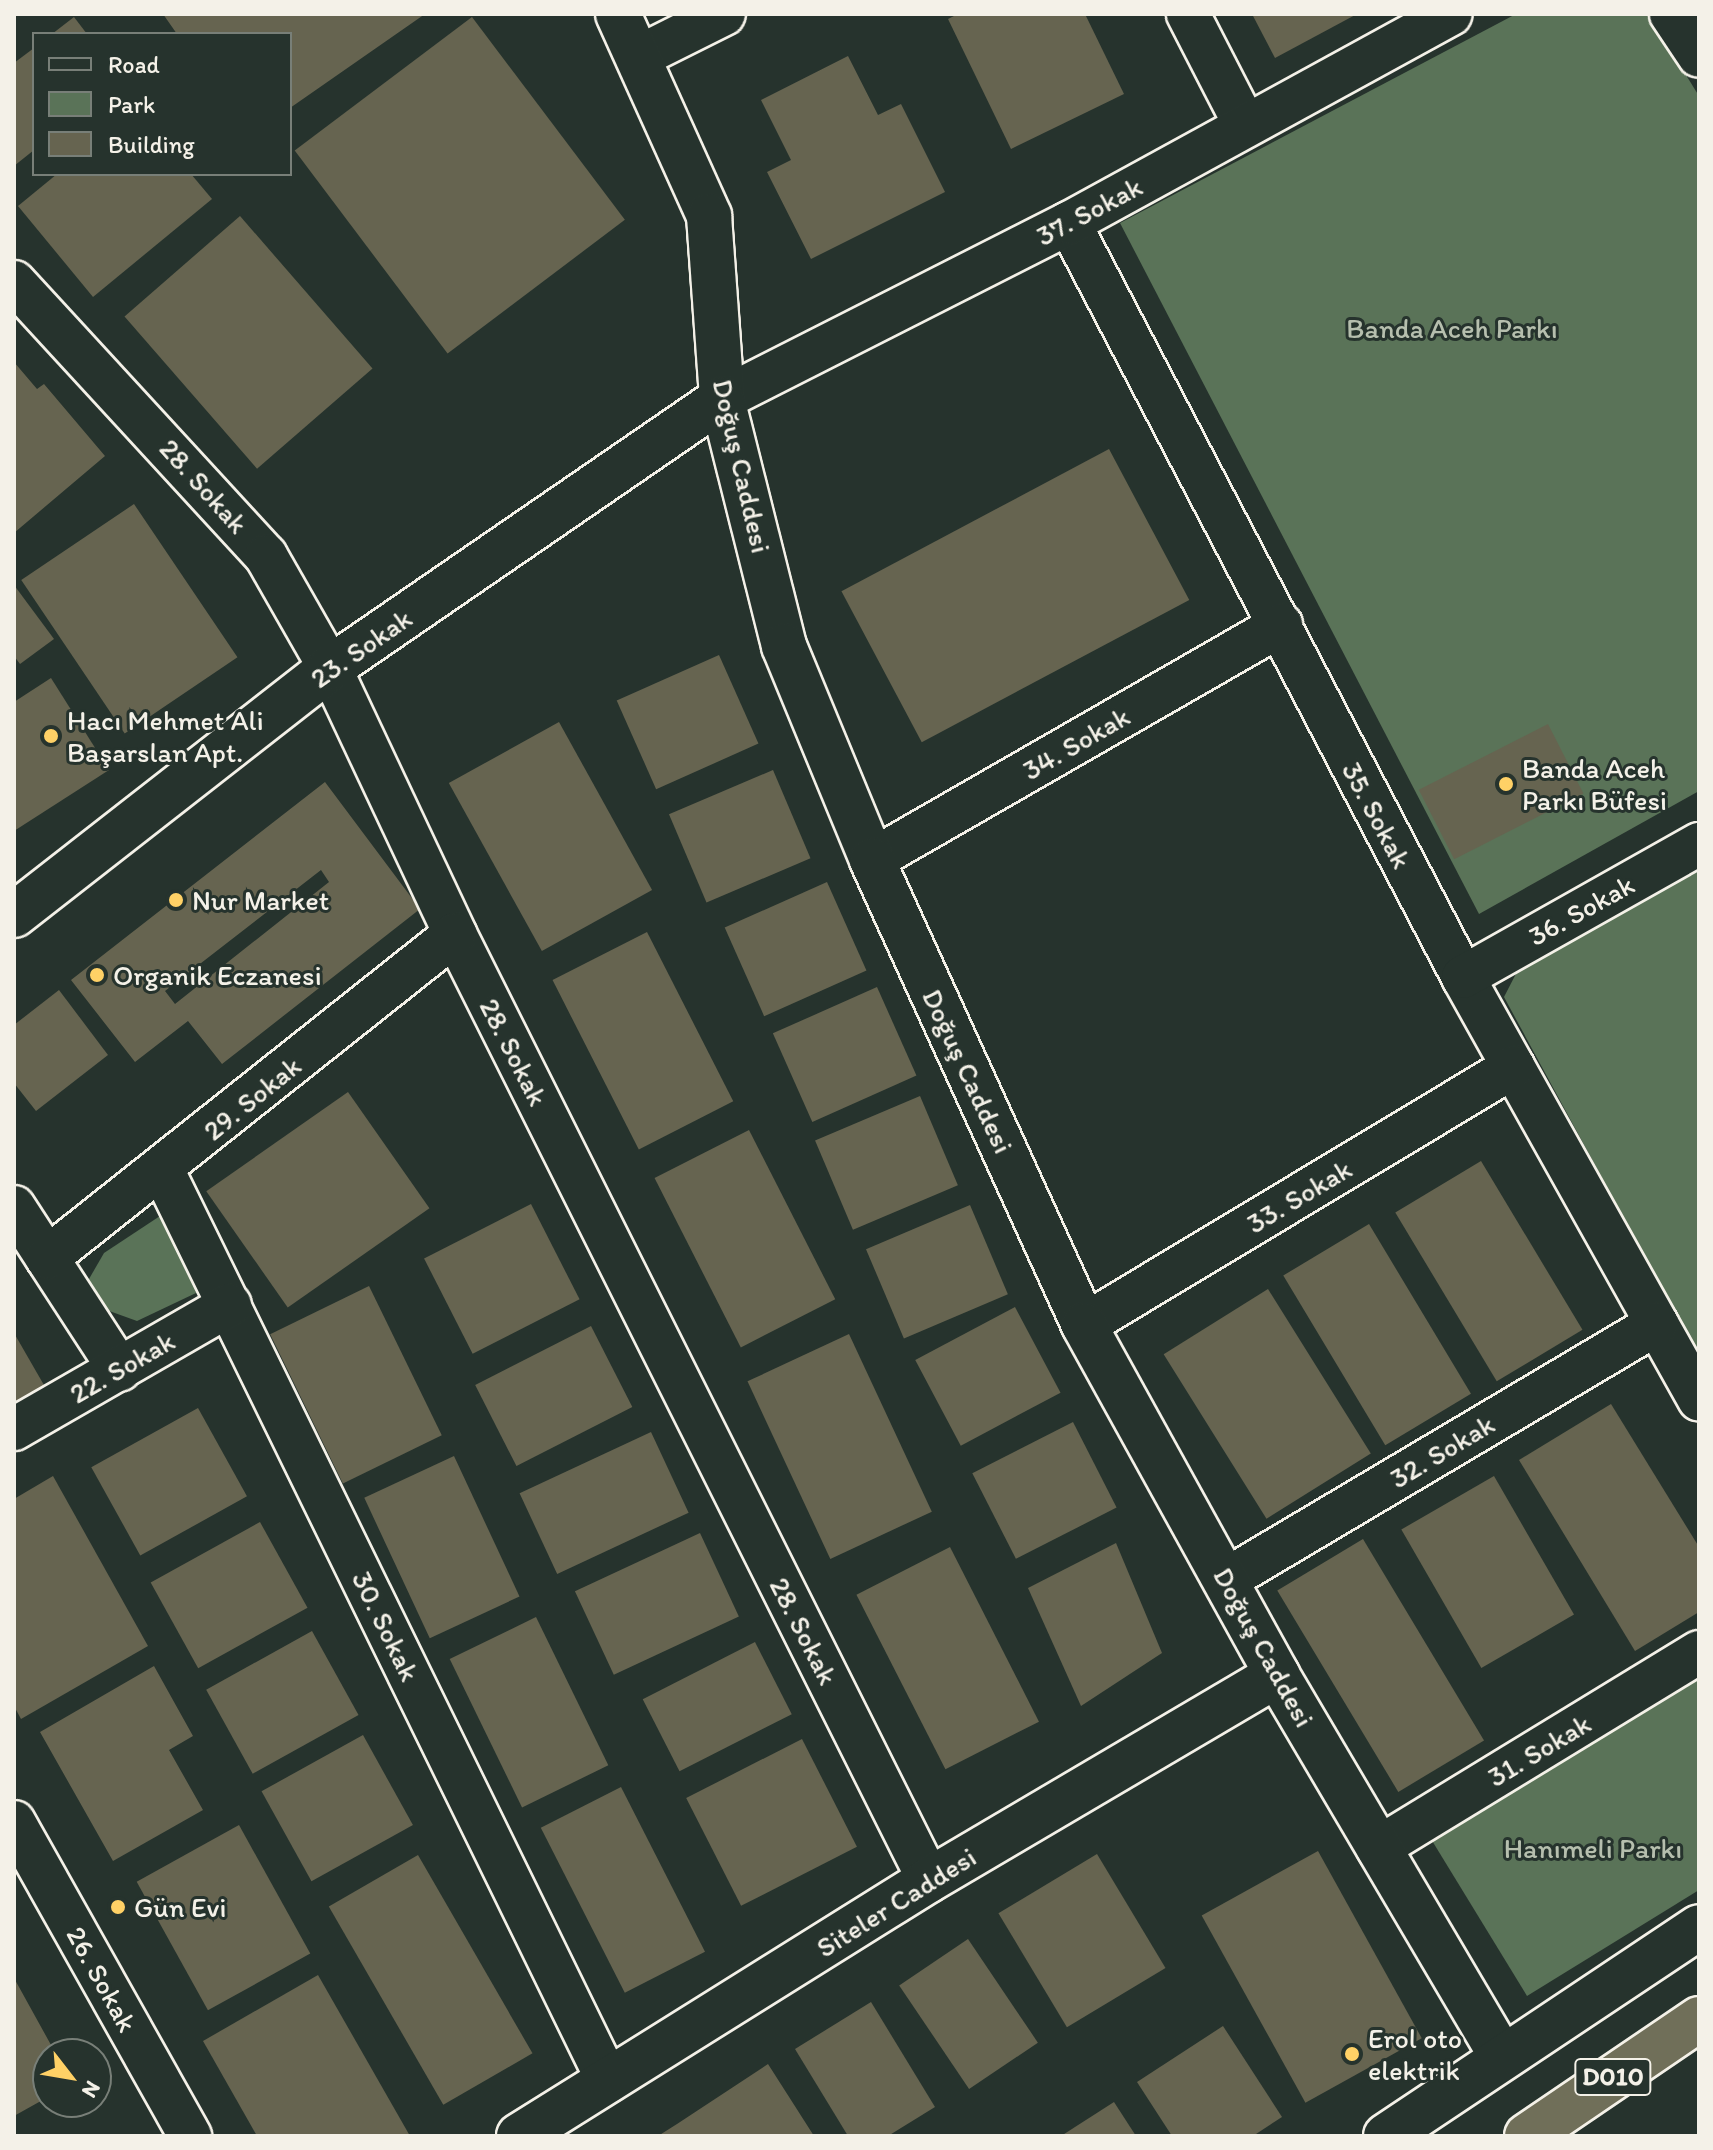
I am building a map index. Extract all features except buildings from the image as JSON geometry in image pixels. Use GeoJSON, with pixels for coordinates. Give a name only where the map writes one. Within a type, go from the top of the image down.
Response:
{"type":"FeatureCollection","features":[{"type":"Feature","properties":{"kind":"highway","name":"D010"},"geometry":{"type":"LineString","coordinates":[[1527,2136],[1699,2019]]}},
{"type":"Feature","properties":{"kind":"main road","name":"Doğuş Caddesi"},"geometry":{"type":"LineString","coordinates":[[618,14],[709,216],[722,399],[784,646],[872,860],[1084,1325],[1227,1579],[1277,1675],[1502,2057]]}},
{"type":"Feature","properties":{"kind":"main road","name":"23. Sokak"},"geometry":{"type":"LineString","coordinates":[[14,915],[330,668],[722,399]]}},
{"type":"Feature","properties":{"kind":"main road","name":"Siteler Caddesi"},"geometry":{"type":"LineString","coordinates":[[519,2136],[929,1880],[1277,1675]]}},
{"type":"Feature","properties":{"kind":"main road"},"geometry":{"type":"LineString","coordinates":[[1386,2136],[1699,1927]]}},
{"type":"Feature","properties":{"kind":"street"},"geometry":{"type":"LineString","coordinates":[[638,57],[724,14]]}},
{"type":"Feature","properties":{"kind":"street"},"geometry":{"type":"LineString","coordinates":[[1188,14],[1245,125]]}},
{"type":"Feature","properties":{"kind":"street","name":"37. Sokak"},"geometry":{"type":"LineString","coordinates":[[722,399],[1069,223],[1451,14]]}},
{"type":"Feature","properties":{"kind":"street"},"geometry":{"type":"LineString","coordinates":[[1671,14],[1699,56]]}},
{"type":"Feature","properties":{"kind":"street","name":"35. Sokak"},"geometry":{"type":"LineString","coordinates":[[1069,223],[1463,977],[1699,1400]]}},
{"type":"Feature","properties":{"kind":"street","name":"28. Sokak"},"geometry":{"type":"LineString","coordinates":[[14,282],[266,556],[330,668],[455,934],[929,1880]]}},
{"type":"Feature","properties":{"kind":"street","name":"34. Sokak"},"geometry":{"type":"LineString","coordinates":[[872,860],[1281,625]]}},
{"type":"Feature","properties":{"kind":"street","name":"36. Sokak"},"geometry":{"type":"LineString","coordinates":[[1463,977],[1699,844]]}},
{"type":"Feature","properties":{"kind":"street","name":"29. Sokak"},"geometry":{"type":"LineString","coordinates":[[47,1258],[163,1171],[455,934]]}},
{"type":"Feature","properties":{"kind":"street","name":"33. Sokak"},"geometry":{"type":"LineString","coordinates":[[1084,1325],[1513,1067]]}},
{"type":"Feature","properties":{"kind":"street","name":"30. Sokak"},"geometry":{"type":"LineString","coordinates":[[163,1171],[608,2081]]}},
{"type":"Feature","properties":{"kind":"street"},"geometry":{"type":"LineString","coordinates":[[14,1207],[120,1370]]}},
{"type":"Feature","properties":{"kind":"street","name":"22. Sokak"},"geometry":{"type":"LineString","coordinates":[[14,1429],[230,1305]]}},
{"type":"Feature","properties":{"kind":"street","name":"32. Sokak"},"geometry":{"type":"LineString","coordinates":[[1227,1579],[1657,1324]]}},
{"type":"Feature","properties":{"kind":"street","name":"31. Sokak"},"geometry":{"type":"LineString","coordinates":[[1378,1848],[1699,1652]]}},
{"type":"Feature","properties":{"kind":"street","name":"26. Sokak"},"geometry":{"type":"LineString","coordinates":[[14,1822],[28,1880],[190,2136]]}},
{"type":"Feature","properties":{"kind":"green space","name":"Banda Aceh Parkı"},"geometry":{"type":"Polygon","coordinates":[[[1516,14],[1648,14],[1699,96],[1699,791],[1479,914],[1120,223],[1516,14]]]}},
{"type":"Feature","properties":{"kind":"green space"},"geometry":{"type":"Polygon","coordinates":[[[1699,871],[1699,1357],[1504,997],[1521,964],[1699,871]]]}},
{"type":"Feature","properties":{"kind":"green space"},"geometry":{"type":"Polygon","coordinates":[[[160,1216],[184,1238],[196,1293],[137,1321],[101,1308],[89,1279],[104,1253],[160,1216]]]}},
{"type":"Feature","properties":{"kind":"green space","name":"Hanımeli Parkı"},"geometry":{"type":"Polygon","coordinates":[[[1699,1674],[1699,1890],[1527,1996],[1431,1839],[1699,1674]]]}},
{"type":"Feature","properties":{"kind":"place","name":"Hacı Mehmet Ali Başarslan Apt."},"geometry":{"type":"Point","coordinates":[51,736]}},
{"type":"Feature","properties":{"kind":"place","name":"Banda Aceh Parkı Büfesi"},"geometry":{"type":"Point","coordinates":[1506,784]}},
{"type":"Feature","properties":{"kind":"place","name":"Nur Market"},"geometry":{"type":"Point","coordinates":[176,900]}},
{"type":"Feature","properties":{"kind":"place","name":"Organik Eczanesi"},"geometry":{"type":"Point","coordinates":[97,975]}},
{"type":"Feature","properties":{"kind":"place","name":"Gün Evi"},"geometry":{"type":"Point","coordinates":[118,1907]}},
{"type":"Feature","properties":{"kind":"place","name":"Erol oto elektrik"},"geometry":{"type":"Point","coordinates":[1352,2054]}}]}
